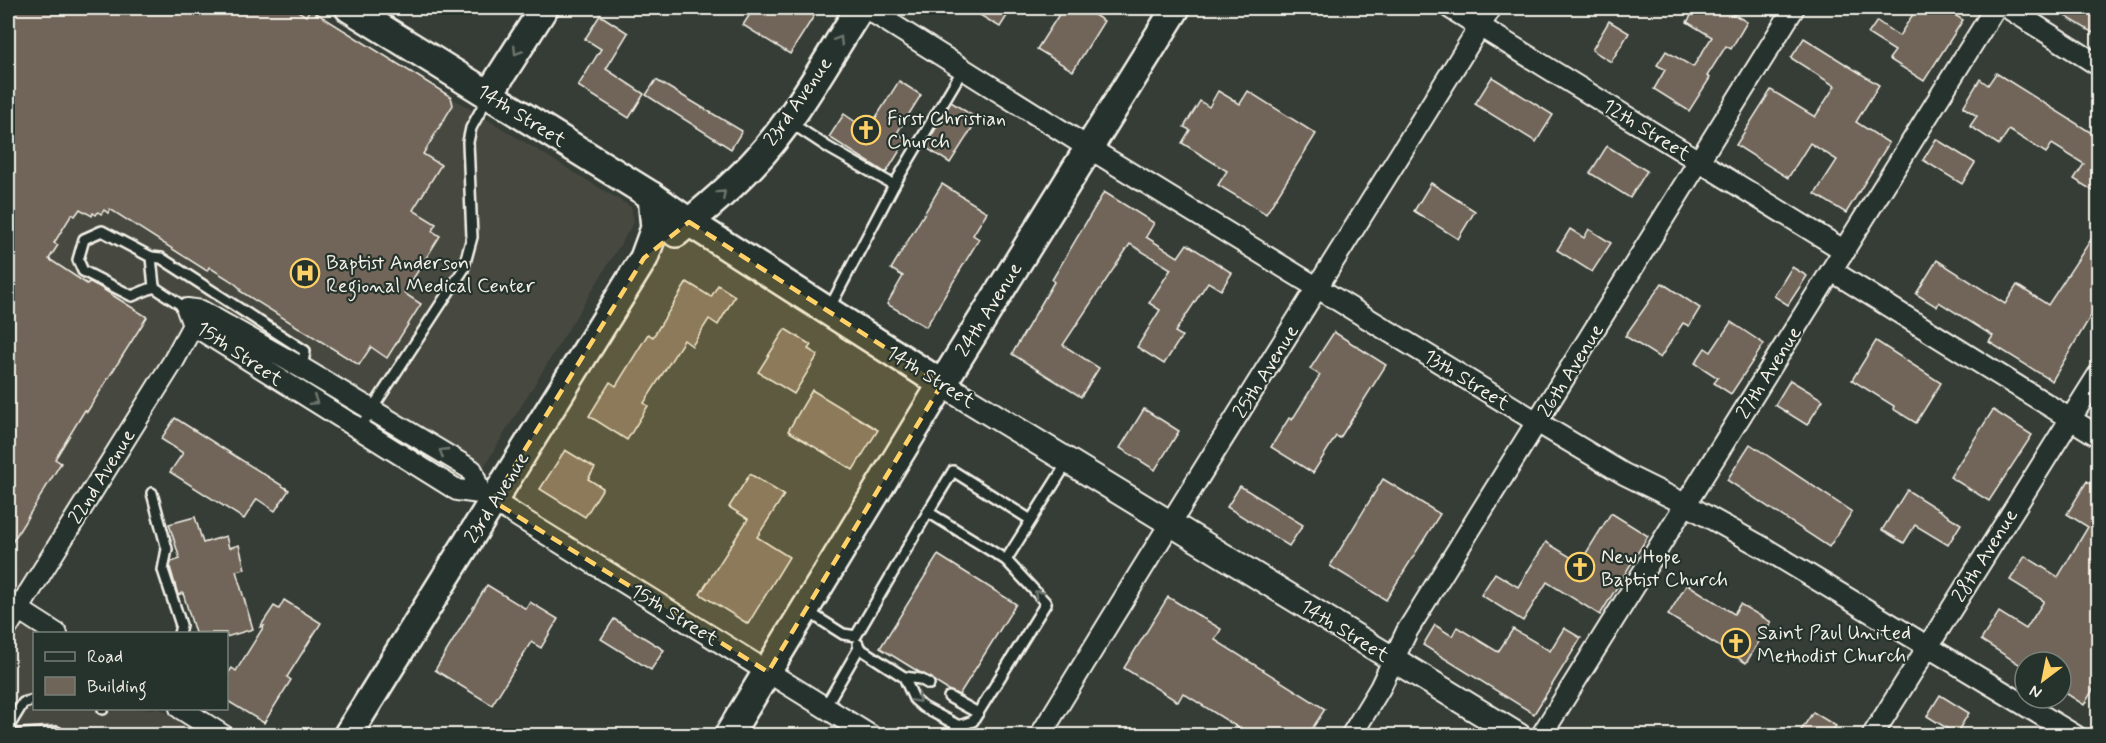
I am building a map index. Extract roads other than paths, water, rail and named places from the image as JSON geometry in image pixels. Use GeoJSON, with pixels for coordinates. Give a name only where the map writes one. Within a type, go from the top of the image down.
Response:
{"type":"FeatureCollection","features":[{"type":"Feature","properties":{"kind":"main road","name":"14th Street"},"geometry":{"type":"LineString","coordinates":[[349,8],[652,196],[688,222],[942,384]]}},
{"type":"Feature","properties":{"kind":"main road"},"geometry":{"type":"LineString","coordinates":[[489,94],[544,8]]}},
{"type":"Feature","properties":{"kind":"main road","name":"23rd Avenue"},"geometry":{"type":"LineString","coordinates":[[644,258],[722,195],[752,165],[787,120],[860,8]]}},
{"type":"Feature","properties":{"kind":"main road","name":"24th Avenue"},"geometry":{"type":"LineString","coordinates":[[728,735],[942,384],[1176,8]]}},
{"type":"Feature","properties":{"kind":"main road","name":"23rd Avenue"},"geometry":{"type":"LineString","coordinates":[[347,735],[487,497],[644,258],[655,228],[652,196]]}},
{"type":"Feature","properties":{"kind":"street","name":"13th Street"},"geometry":{"type":"LineString","coordinates":[[866,8],[1089,148],[1537,422],[1624,474],[1685,504],[1766,549],[2076,735]]}},
{"type":"Feature","properties":{"kind":"street","name":"12th Street"},"geometry":{"type":"LineString","coordinates":[[1450,8],[1845,251]]}},
{"type":"Feature","properties":{"kind":"street","name":"25th Avenue"},"geometry":{"type":"LineString","coordinates":[[1040,735],[1169,522],[1319,287],[1491,8]]}},
{"type":"Feature","properties":{"kind":"street","name":"26th Avenue"},"geometry":{"type":"LineString","coordinates":[[1351,735],[1380,688],[1407,631],[1794,8]]}},
{"type":"Feature","properties":{"kind":"street","name":"27th Avenue"},"geometry":{"type":"LineString","coordinates":[[1541,735],[1995,8]]}},
{"type":"Feature","properties":{"kind":"street"},"geometry":{"type":"LineString","coordinates":[[2008,8],[2098,65]]}},
{"type":"Feature","properties":{"kind":"street"},"geometry":{"type":"LineString","coordinates":[[1832,271],[2098,436]]}},
{"type":"Feature","properties":{"kind":"street","name":"15th Street"},"geometry":{"type":"LineString","coordinates":[[487,497],[472,470],[302,368],[201,311],[190,317],[359,429],[457,490],[487,497],[871,735]]}},
{"type":"Feature","properties":{"kind":"street","name":"22nd Avenue"},"geometry":{"type":"LineString","coordinates":[[11,613],[172,362],[190,317]]}},
{"type":"Feature","properties":{"kind":"street","name":"28th Avenue"},"geometry":{"type":"LineString","coordinates":[[1872,735],[2098,375]]}},
{"type":"Feature","properties":{"kind":"street","name":"14th Street"},"geometry":{"type":"LineString","coordinates":[[942,384],[1519,735]]}},
{"type":"Feature","properties":{"kind":"street"},"geometry":{"type":"LineString","coordinates":[[11,613],[55,632]]}},
{"type":"Feature","properties":{"kind":"street"},"geometry":{"type":"LineString","coordinates":[[183,710],[224,735]]}},
{"type":"Feature","properties":{"kind":"lane"},"geometry":{"type":"LineString","coordinates":[[828,311],[894,185],[963,69]]}},
{"type":"Feature","properties":{"kind":"lane"},"geometry":{"type":"LineString","coordinates":[[359,429],[463,270],[472,237],[468,142],[471,128],[489,94]]}},
{"type":"Feature","properties":{"kind":"lane"},"geometry":{"type":"LineString","coordinates":[[787,120],[829,148],[894,185]]}},
{"type":"Feature","properties":{"kind":"lane"},"geometry":{"type":"LineString","coordinates":[[154,287],[132,296],[83,272],[78,260],[84,239],[102,231],[151,257],[161,258],[304,351],[302,368]]}},
{"type":"Feature","properties":{"kind":"lane"},"geometry":{"type":"LineString","coordinates":[[151,257],[154,287],[190,317]]}},
{"type":"Feature","properties":{"kind":"lane"},"geometry":{"type":"LineString","coordinates":[[1006,560],[1068,461]]}},
{"type":"Feature","properties":{"kind":"lane"},"geometry":{"type":"LineString","coordinates":[[929,684],[920,679],[904,677],[859,648],[856,636],[953,471],[1031,520]]}},
{"type":"Feature","properties":{"kind":"lane"},"geometry":{"type":"LineString","coordinates":[[152,493],[167,549],[163,570],[181,625],[179,632]]}},
{"type":"Feature","properties":{"kind":"lane"},"geometry":{"type":"LineString","coordinates":[[904,677],[914,699],[923,707],[959,726],[973,721],[1046,603],[1006,560],[928,512]]}},
{"type":"Feature","properties":{"kind":"lane"},"geometry":{"type":"LineString","coordinates":[[805,610],[843,634],[856,636]]}},
{"type":"Feature","properties":{"kind":"lane"},"geometry":{"type":"LineString","coordinates":[[825,706],[859,648]]}},
{"type":"Feature","properties":{"kind":"lane"},"geometry":{"type":"LineString","coordinates":[[949,697],[978,713]]}},
{"type":"Feature","properties":{"kind":"lane"},"geometry":{"type":"LineString","coordinates":[[8,728],[23,702],[33,700]]}},
{"type":"Feature","properties":{"kind":"lane"},"geometry":{"type":"LineString","coordinates":[[8,735],[57,732],[63,735]]}},
{"type":"Feature","properties":{"kind":"place","name":"First Christian Church"},"geometry":{"type":"Point","coordinates":[866,130]}},
{"type":"Feature","properties":{"kind":"place","name":"Baptist Anderson Regional Medical Center"},"geometry":{"type":"Point","coordinates":[305,273]}},
{"type":"Feature","properties":{"kind":"place","name":"New Hope Baptist Church"},"geometry":{"type":"Point","coordinates":[1580,567]}},
{"type":"Feature","properties":{"kind":"place","name":"Saint Paul United Methodist Church"},"geometry":{"type":"Point","coordinates":[1736,643]}}]}
